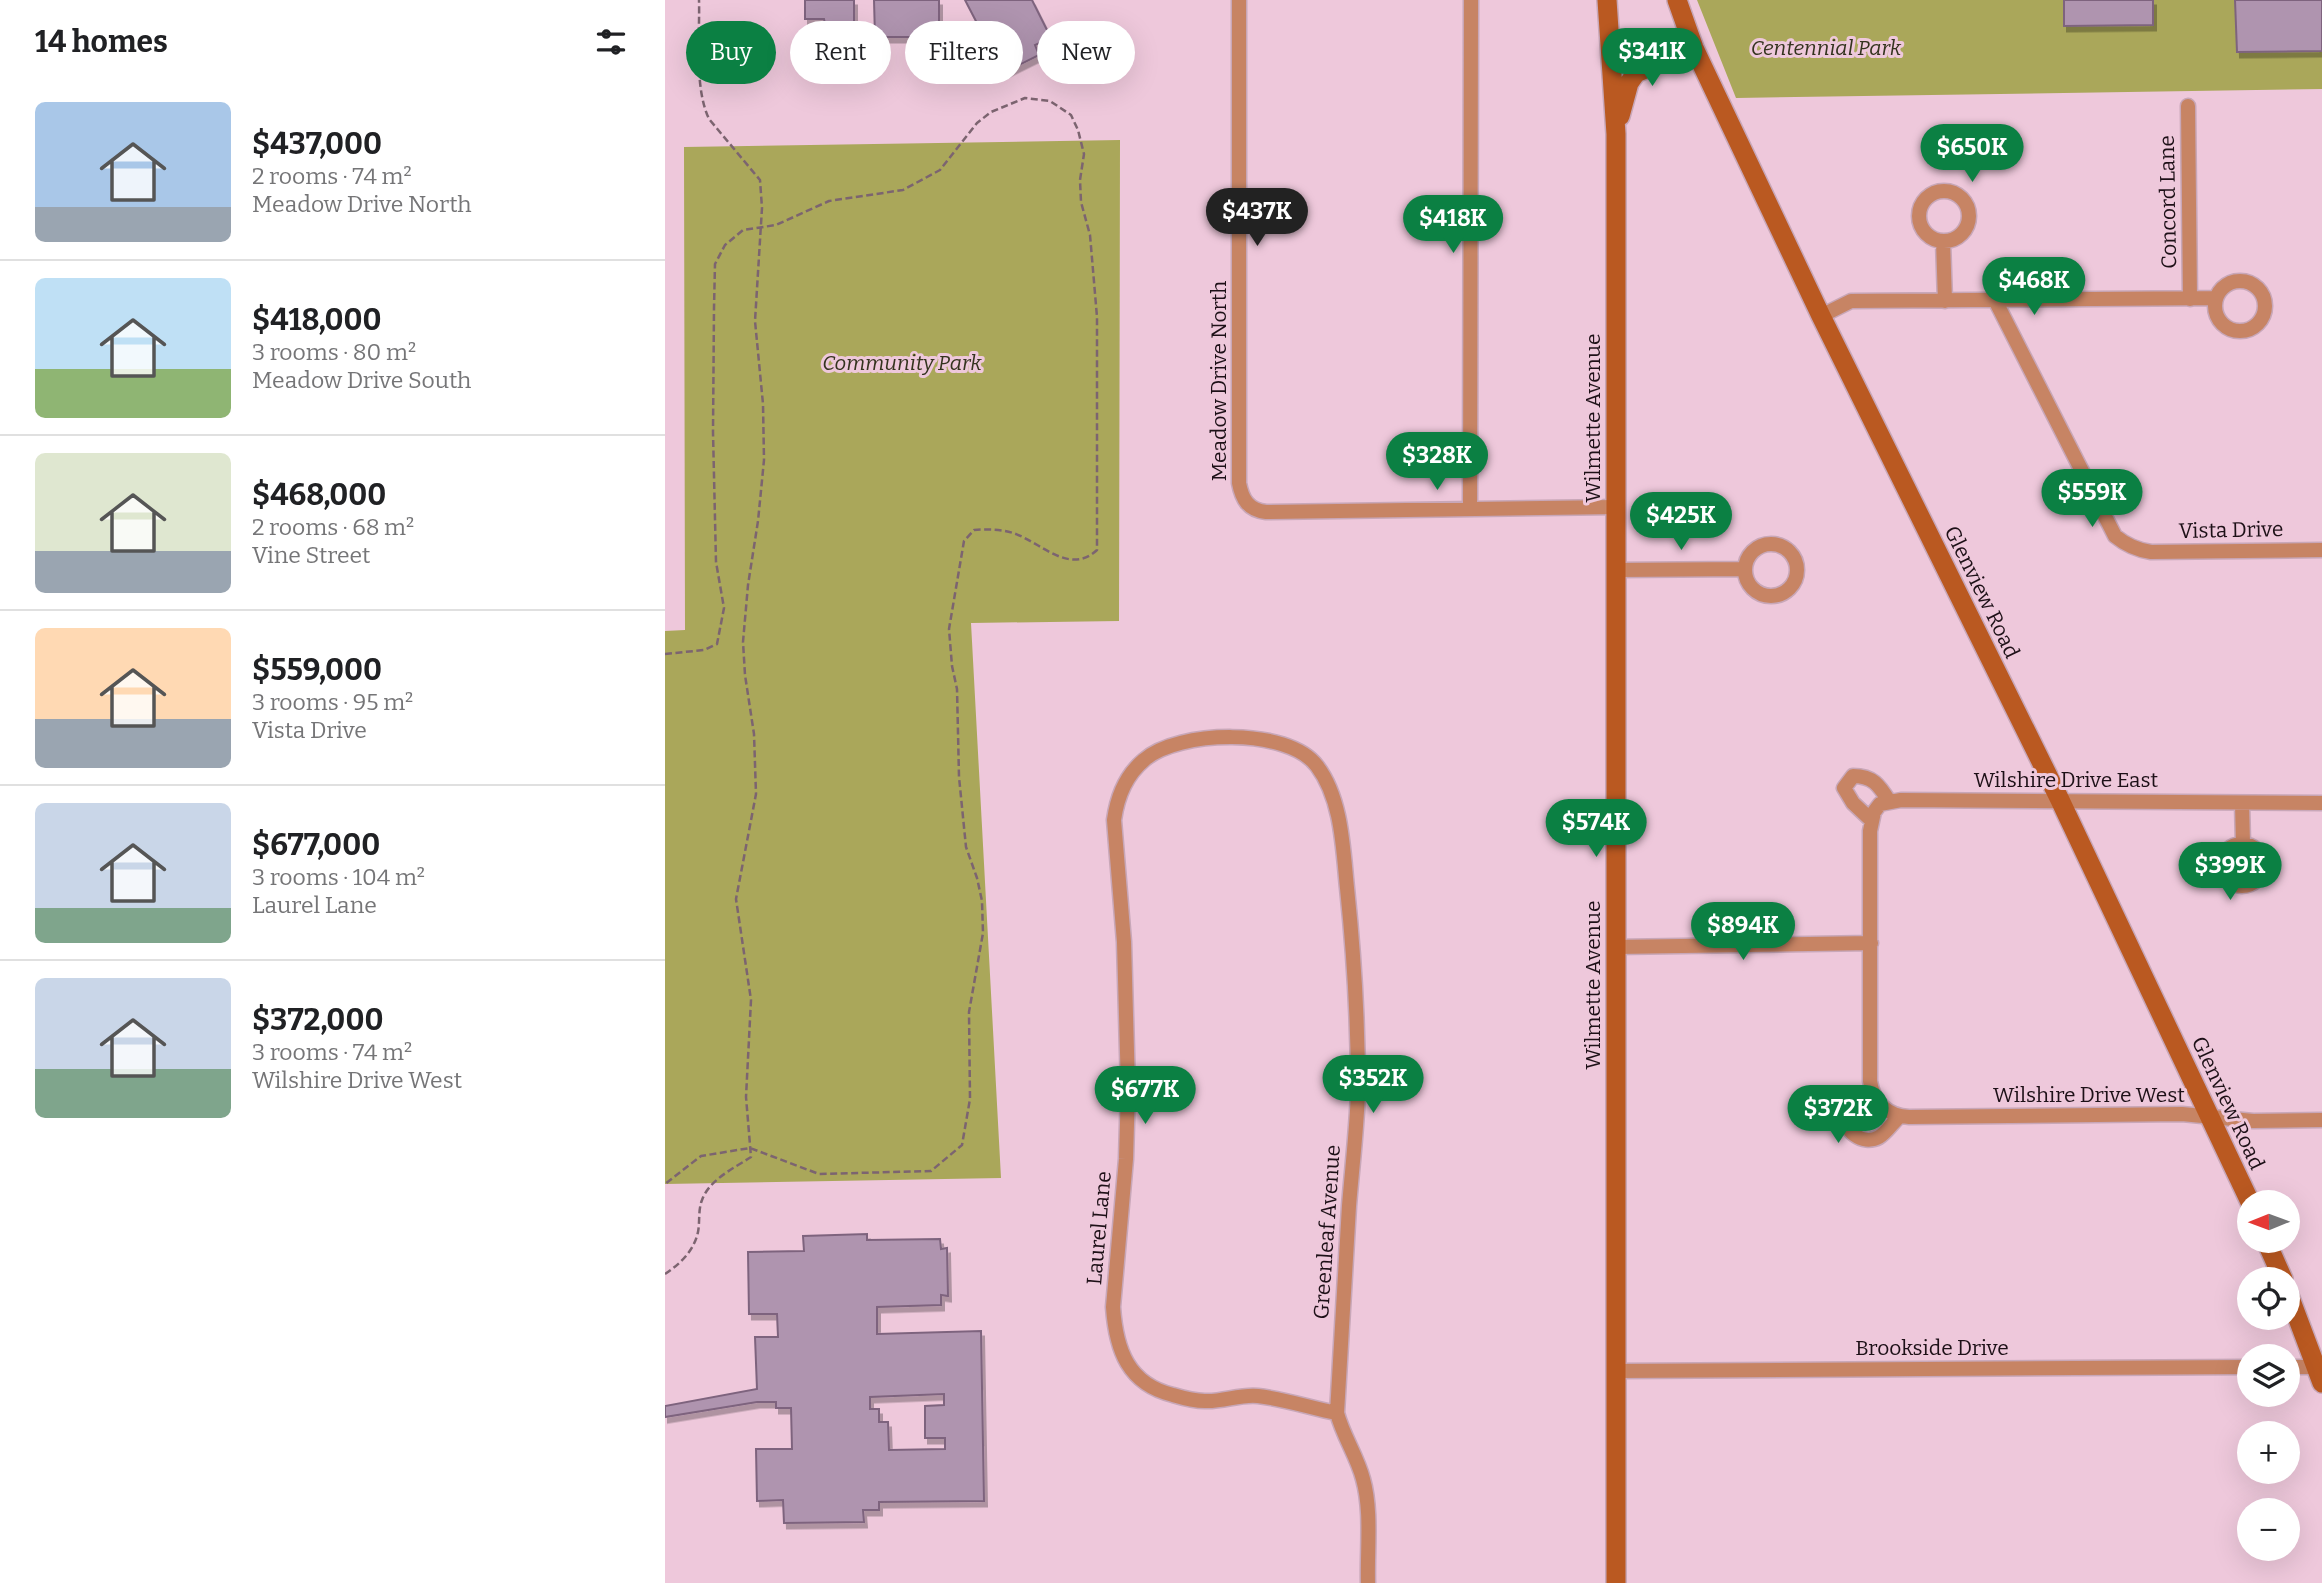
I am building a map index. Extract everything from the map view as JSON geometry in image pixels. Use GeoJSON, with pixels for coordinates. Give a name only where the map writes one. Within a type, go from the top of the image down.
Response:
{"type":"FeatureCollection","features":[{"type":"Feature","properties":{"kind":"street","name":"Meadow Drive North"},"geometry":{"type":"LineString","coordinates":[[1239,0],[1239,483],[1244,500],[1258,511],[1266,512],[1470,509]]}},
{"type":"Feature","properties":{"kind":"street"},"geometry":{"type":"LineString","coordinates":[[1471,0],[1470,509],[1616,507]]}},
{"type":"Feature","properties":{"kind":"street","name":"Wilmette Avenue"},"geometry":{"type":"LineString","coordinates":[[1607,0],[1616,134],[1616,1583]]}},
{"type":"Feature","properties":{"kind":"street","name":"Glenview Road"},"geometry":{"type":"LineString","coordinates":[[1677,0],[1694,48],[1821,316],[2060,800],[2243,1190]]}},
{"type":"Feature","properties":{"kind":"street","name":"Wilmette Avenue"},"geometry":{"type":"LineString","coordinates":[[1616,134],[1626,90],[1636,73],[1694,48]]}},
{"type":"Feature","properties":{"kind":"street","name":"Concord Lane"},"geometry":{"type":"LineString","coordinates":[[2187,106],[2190,299]]}},
{"type":"Feature","properties":{"kind":"street"},"geometry":{"type":"LineString","coordinates":[[1943,241],[1945,301]]}},
{"type":"Feature","properties":{"kind":"street"},"geometry":{"type":"LineString","coordinates":[[1821,316],[1851,301],[2216,298]]}},
{"type":"Feature","properties":{"kind":"street","name":"Vista Drive"},"geometry":{"type":"LineString","coordinates":[[1995,300],[2115,536],[2125,544],[2151,552],[2322,550]]}},
{"type":"Feature","properties":{"kind":"street"},"geometry":{"type":"LineString","coordinates":[[1616,570],[1745,569]]}},
{"type":"Feature","properties":{"kind":"street","name":"Greenleaf Avenue"},"geometry":{"type":"LineString","coordinates":[[1231,738],[1268,741],[1291,747],[1317,765],[1328,786],[1343,847],[1354,967],[1358,1092],[1337,1413],[1364,1479],[1367,1502],[1368,1583]]}},
{"type":"Feature","properties":{"kind":"street","name":"Laurel Lane"},"geometry":{"type":"LineString","coordinates":[[1231,738],[1187,741],[1157,751],[1142,761],[1131,774],[1116,803],[1114,845],[1124,942],[1128,1088],[1124,1186],[1113,1307],[1114,1329],[1120,1351],[1141,1383],[1159,1392],[1203,1402],[1257,1396],[1337,1413]]}},
{"type":"Feature","properties":{"kind":"street"},"geometry":{"type":"LineString","coordinates":[[1871,820],[1853,803],[1845,788],[1853,776],[1864,776],[1878,783],[1889,801],[1879,804],[1871,820],[1872,1090],[1883,1108],[1899,1116],[1878,1137],[1865,1139],[1852,1135],[1846,1124],[1847,1112],[1855,1101],[1872,1090]]}},
{"type":"Feature","properties":{"kind":"street","name":"Wilshire Drive East"},"geometry":{"type":"LineString","coordinates":[[1889,801],[2322,803]]}},
{"type":"Feature","properties":{"kind":"street"},"geometry":{"type":"LineString","coordinates":[[2242,803],[2243,844]]}},
{"type":"Feature","properties":{"kind":"street"},"geometry":{"type":"LineString","coordinates":[[1616,947],[1871,943]]}},
{"type":"Feature","properties":{"kind":"street","name":"Wilshire Drive West"},"geometry":{"type":"LineString","coordinates":[[1899,1116],[2209,1116],[2253,1121],[2322,1120]]}},
{"type":"Feature","properties":{"kind":"street"},"geometry":{"type":"LineString","coordinates":[[2300,1322],[2320,1372]]}},
{"type":"Feature","properties":{"kind":"street","name":"Brookside Drive"},"geometry":{"type":"LineString","coordinates":[[1615,1371],[2237,1367]]}},
{"type":"Feature","properties":{"kind":"street"},"geometry":{"type":"LineString","coordinates":[[2300,1369],[2320,1372]]}},
{"type":"Feature","properties":{"kind":"path"},"geometry":{"type":"LineString","coordinates":[[665,1274],[685,1258],[693,1246],[698,1234],[702,1199],[708,1189],[720,1177],[751,1157],[746,1097],[751,1000],[736,898],[756,794],[754,734],[743,642],[764,460],[763,404],[755,321],[762,227],[760,180],[709,119],[704,109],[699,0]]}},
{"type":"Feature","properties":{"kind":"path"},"geometry":{"type":"LineString","coordinates":[[665,654],[704,650],[717,644],[720,636],[724,608],[716,562],[713,432],[715,264],[725,245],[743,230],[776,225],[829,201],[904,190],[940,170],[977,122],[991,112],[1025,98],[1050,101],[1071,115],[1084,154],[1081,191],[1094,262],[1099,405],[1097,550],[1089,558],[1075,562],[1053,555],[1013,533],[991,529],[974,530],[964,541],[949,629],[957,690],[959,777],[966,847],[982,901],[983,933],[969,1012],[970,1099],[962,1145],[931,1171],[819,1174],[750,1148],[701,1156],[665,1184]]}},
{"type":"Feature","properties":{"kind":"green space","name":"Centennial Park"},"geometry":{"type":"Polygon","coordinates":[[[1697,0],[2322,0],[2322,89],[1736,98],[1697,0]]]}},
{"type":"Feature","properties":{"kind":"green space","name":"Community Park"},"geometry":{"type":"Polygon","coordinates":[[[1120,140],[1119,621],[971,623],[1001,1178],[665,1184],[665,631],[685,630],[684,147],[1120,140]]]}},
{"type":"Feature","properties":{"kind":"building"},"geometry":{"type":"Polygon","coordinates":[[[805,0],[854,0],[854,21],[805,19],[805,0]]]}},
{"type":"Feature","properties":{"kind":"building"},"geometry":{"type":"Polygon","coordinates":[[[874,0],[939,0],[939,21],[905,21],[905,37],[891,37],[891,21],[875,21],[874,0]]]}},
{"type":"Feature","properties":{"kind":"building"},"geometry":{"type":"Polygon","coordinates":[[[965,0],[1032,0],[1042,21],[1037,21],[1037,56],[1023,63],[1023,21],[976,21],[965,0]]]}},
{"type":"Feature","properties":{"kind":"building"},"geometry":{"type":"Polygon","coordinates":[[[2064,0],[2153,0],[2153,25],[2064,26],[2064,0]]]}},
{"type":"Feature","properties":{"kind":"building"},"geometry":{"type":"Polygon","coordinates":[[[2235,0],[2322,0],[2322,51],[2237,52],[2235,0]]]}},
{"type":"Feature","properties":{"kind":"building"},"geometry":{"type":"Polygon","coordinates":[[[867,1234],[867,1240],[940,1239],[941,1249],[947,1248],[948,1296],[941,1295],[941,1305],[877,1307],[877,1334],[981,1331],[984,1501],[879,1502],[879,1510],[863,1510],[864,1522],[784,1523],[783,1500],[757,1501],[756,1449],[792,1449],[791,1408],[776,1408],[776,1402],[757,1402],[665,1417],[665,1406],[757,1389],[755,1337],[778,1337],[777,1314],[749,1314],[748,1252],[804,1251],[803,1236],[867,1234]],[[944,1394],[870,1397],[870,1409],[879,1409],[879,1422],[888,1422],[889,1450],[945,1449],[945,1438],[925,1438],[925,1406],[944,1405],[944,1394]]]}}]}
